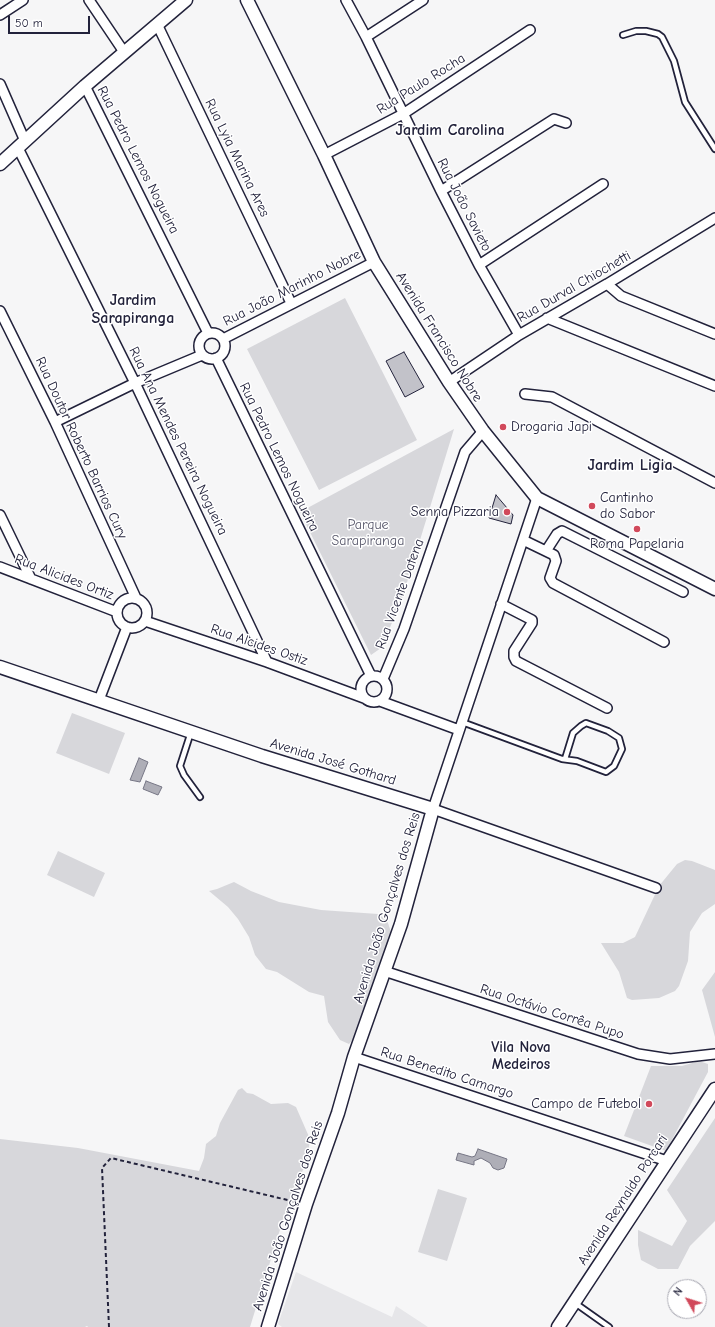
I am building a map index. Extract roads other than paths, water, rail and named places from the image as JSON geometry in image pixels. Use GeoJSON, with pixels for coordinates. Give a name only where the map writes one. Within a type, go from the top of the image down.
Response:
{"type":"FeatureCollection","features":[{"type":"Feature","properties":{"kind":"street"},"geometry":{"type":"LineString","coordinates":[[0,15],[22,0]]}},
{"type":"Feature","properties":{"kind":"street"},"geometry":{"type":"LineString","coordinates":[[89,0],[124,52]]}},
{"type":"Feature","properties":{"kind":"street"},"geometry":{"type":"LineString","coordinates":[[0,164],[85,86],[186,0]]}},
{"type":"Feature","properties":{"kind":"street","name":"Avenida Francisco Nobre"},"geometry":{"type":"LineString","coordinates":[[246,0],[324,155],[374,262],[449,382],[483,431],[537,498],[715,589]]}},
{"type":"Feature","properties":{"kind":"street","name":"Rua João Savieto"},"geometry":{"type":"LineString","coordinates":[[346,0],[366,37],[479,265],[519,335]]}},
{"type":"Feature","properties":{"kind":"street"},"geometry":{"type":"LineString","coordinates":[[366,37],[423,0]]}},
{"type":"Feature","properties":{"kind":"street","name":"Rua Lyia Marina Ares"},"geometry":{"type":"LineString","coordinates":[[158,24],[292,303]]}},
{"type":"Feature","properties":{"kind":"street","name":"Rua Paulo Rocha"},"geometry":{"type":"LineString","coordinates":[[324,155],[403,114],[530,30]]}},
{"type":"Feature","properties":{"kind":"street","name":"Rua Ana Mendes Pereira Nogueira"},"geometry":{"type":"LineString","coordinates":[[0,84],[22,144],[267,662]]}},
{"type":"Feature","properties":{"kind":"street","name":"Rua Pedro Lemos Nogueira"},"geometry":{"type":"LineString","coordinates":[[85,86],[208,333]]}},
{"type":"Feature","properties":{"kind":"street"},"geometry":{"type":"LineString","coordinates":[[441,191],[554,119],[566,123]]}},
{"type":"Feature","properties":{"kind":"street"},"geometry":{"type":"LineString","coordinates":[[479,265],[603,184]]}},
{"type":"Feature","properties":{"kind":"street","name":"Rua Durval Chiochetti"},"geometry":{"type":"LineString","coordinates":[[449,382],[519,335],[608,284],[715,218]]}},
{"type":"Feature","properties":{"kind":"street","name":"Rua João Marinho Nobre"},"geometry":{"type":"LineString","coordinates":[[223,339],[374,262]]}},
{"type":"Feature","properties":{"kind":"street"},"geometry":{"type":"LineString","coordinates":[[608,284],[621,296],[715,334]]}},
{"type":"Feature","properties":{"kind":"street","name":"Rua Doutor Roberto Barrios Cury"},"geometry":{"type":"LineString","coordinates":[[0,311],[56,422],[136,598]]}},
{"type":"Feature","properties":{"kind":"street"},"geometry":{"type":"LineString","coordinates":[[547,318],[715,386]]}},
{"type":"Feature","properties":{"kind":"street"},"geometry":{"type":"LineString","coordinates":[[208,333],[217,333],[223,339],[225,347],[222,355],[210,359],[200,351],[199,342],[201,338],[208,333]]}},
{"type":"Feature","properties":{"kind":"street"},"geometry":{"type":"LineString","coordinates":[[56,422],[135,383],[202,354]]}},
{"type":"Feature","properties":{"kind":"street","name":"Rua Pedro Lemos Nogueira"},"geometry":{"type":"LineString","coordinates":[[216,358],[371,676]]}},
{"type":"Feature","properties":{"kind":"street"},"geometry":{"type":"LineString","coordinates":[[525,394],[552,397],[715,483]]}},
{"type":"Feature","properties":{"kind":"street","name":"Rua Vicente Datena"},"geometry":{"type":"LineString","coordinates":[[383,679],[404,630],[465,452],[483,431]]}},
{"type":"Feature","properties":{"kind":"street","name":"Avenida João Gonçalves dos Reis"},"geometry":{"type":"LineString","coordinates":[[268,1327],[306,1204],[338,1113],[354,1057],[401,924],[433,809],[537,498]]}},
{"type":"Feature","properties":{"kind":"street"},"geometry":{"type":"LineString","coordinates":[[0,515],[31,579]]}},
{"type":"Feature","properties":{"kind":"street"},"geometry":{"type":"LineString","coordinates":[[546,552],[557,534],[562,531],[683,592]]}},
{"type":"Feature","properties":{"kind":"street"},"geometry":{"type":"LineString","coordinates":[[523,540],[554,555],[556,561],[550,578],[553,583],[664,642]]}},
{"type":"Feature","properties":{"kind":"street","name":"Rua Alicides Ortiz"},"geometry":{"type":"LineString","coordinates":[[0,567],[117,612]]}},
{"type":"Feature","properties":{"kind":"street"},"geometry":{"type":"LineString","coordinates":[[130,598],[136,598],[146,607],[147,612],[145,621],[137,627],[127,627],[120,621],[117,612],[121,603],[130,598]]}},
{"type":"Feature","properties":{"kind":"street"},"geometry":{"type":"LineString","coordinates":[[501,604],[532,620],[532,623],[514,650],[514,657],[516,661],[606,708]]}},
{"type":"Feature","properties":{"kind":"street","name":"Rua Alcides Ostiz"},"geometry":{"type":"LineString","coordinates":[[145,621],[267,662],[364,698]]}},
{"type":"Feature","properties":{"kind":"street"},"geometry":{"type":"LineString","coordinates":[[99,700],[127,627]]}},
{"type":"Feature","properties":{"kind":"street","name":"Avenida José Gothard"},"geometry":{"type":"LineString","coordinates":[[0,667],[262,756],[433,809],[656,888]]}},
{"type":"Feature","properties":{"kind":"street"},"geometry":{"type":"LineString","coordinates":[[380,701],[383,699],[387,691],[387,687],[383,679],[371,676],[364,681],[362,685],[362,694],[364,698],[371,702],[380,701],[460,726]]}},
{"type":"Feature","properties":{"kind":"street","name":"Rua Octávio Corrêa Pupo"},"geometry":{"type":"LineString","coordinates":[[384,971],[638,1054],[670,1059],[715,1054]]}},
{"type":"Feature","properties":{"kind":"street","name":"Rua Benedito Camargo"},"geometry":{"type":"LineString","coordinates":[[354,1057],[667,1161]]}},
{"type":"Feature","properties":{"kind":"street","name":"Avenida Reynaldo Porcari"},"geometry":{"type":"LineString","coordinates":[[558,1327],[715,1090]]}},
{"type":"Feature","properties":{"kind":"lane"},"geometry":{"type":"LineString","coordinates":[[623,35],[646,30],[662,37],[674,61],[685,102],[715,149]]}},
{"type":"Feature","properties":{"kind":"lane"},"geometry":{"type":"LineString","coordinates":[[460,726],[606,772],[614,766],[622,749],[619,738],[608,731],[586,723],[573,733],[565,759]]}},
{"type":"Feature","properties":{"kind":"lane"},"geometry":{"type":"LineString","coordinates":[[191,732],[180,766],[200,798]]}},
{"type":"Feature","properties":{"kind":"lane"},"geometry":{"type":"LineString","coordinates":[[574,1302],[609,1327]]}},
{"type":"Feature","properties":{"kind":"place","name":"Drogaria Japi"},"geometry":{"type":"Point","coordinates":[503,427]}},
{"type":"Feature","properties":{"kind":"place","name":"Cantinho do Sabor"},"geometry":{"type":"Point","coordinates":[592,506]}},
{"type":"Feature","properties":{"kind":"place","name":"Senna Pizzaria"},"geometry":{"type":"Point","coordinates":[507,512]}},
{"type":"Feature","properties":{"kind":"place","name":"Roma Papelaria"},"geometry":{"type":"Point","coordinates":[637,529]}},
{"type":"Feature","properties":{"kind":"place","name":"Campo de Futebol"},"geometry":{"type":"Point","coordinates":[649,1104]}},
{"type":"Feature","properties":{"kind":"district","name":"Jardim Carolina"},"geometry":{"type":"Point","coordinates":[450,130]}},
{"type":"Feature","properties":{"kind":"district","name":"Jardim Sarapiranga"},"geometry":{"type":"Point","coordinates":[133,309]}},
{"type":"Feature","properties":{"kind":"district","name":"Jardim Ligia"},"geometry":{"type":"Point","coordinates":[630,465]}},
{"type":"Feature","properties":{"kind":"district","name":"Vila Nova Medeiros"},"geometry":{"type":"Point","coordinates":[521,1056]}},
{"type":"Feature","properties":{"kind":"park label","name":"Parque Sarapiranga"},"geometry":{"type":"Point","coordinates":[368,534]}}]}
